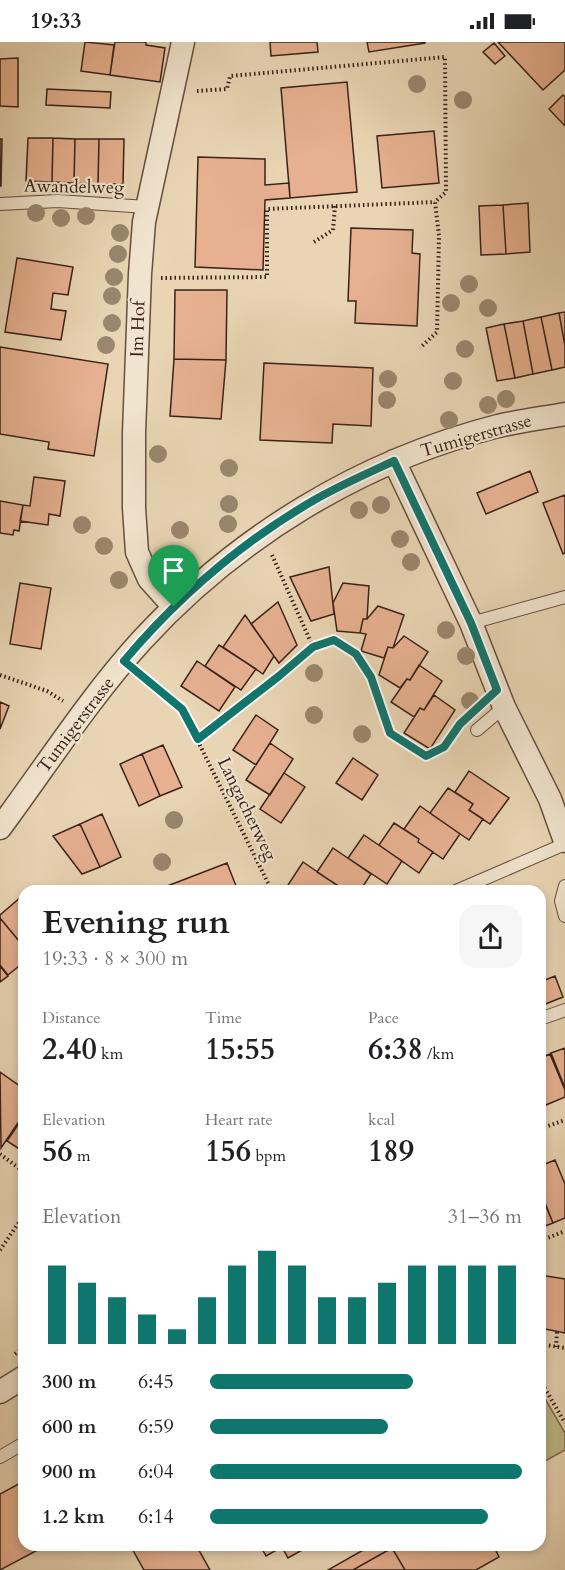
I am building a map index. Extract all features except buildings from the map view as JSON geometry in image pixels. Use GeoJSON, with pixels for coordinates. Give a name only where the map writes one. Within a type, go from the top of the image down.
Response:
{"type":"FeatureCollection","features":[{"type":"Feature","properties":{"kind":"street","name":"Im Hof"},"geometry":{"type":"LineString","coordinates":[[174,607],[149,579],[137,552],[134,508],[134,433],[140,278],[147,207],[183,42]]}},
{"type":"Feature","properties":{"kind":"street","name":"Tumigerstrasse"},"geometry":{"type":"LineString","coordinates":[[0,828],[124,661],[174,607],[222,563],[315,500],[394,461],[499,426],[565,414]]}},
{"type":"Feature","properties":{"kind":"street"},"geometry":{"type":"LineString","coordinates":[[394,461],[471,623],[504,707],[550,799],[565,843]]}},
{"type":"Feature","properties":{"kind":"street"},"geometry":{"type":"LineString","coordinates":[[0,1392],[18,1381]]}},
{"type":"Feature","properties":{"kind":"lane","name":"Awandelweg"},"geometry":{"type":"LineString","coordinates":[[0,204],[58,201],[147,207]]}},
{"type":"Feature","properties":{"kind":"lane"},"geometry":{"type":"LineString","coordinates":[[471,623],[565,597]]}},
{"type":"Feature","properties":{"kind":"lane"},"geometry":{"type":"LineString","coordinates":[[477,730],[504,707]]}},
{"type":"Feature","properties":{"kind":"lane"},"geometry":{"type":"LineString","coordinates":[[470,885],[565,843]]}},
{"type":"Feature","properties":{"kind":"lane"},"geometry":{"type":"LineString","coordinates":[[565,886],[561,901],[565,916]]}},
{"type":"Feature","properties":{"kind":"lane"},"geometry":{"type":"LineString","coordinates":[[546,1017],[565,1010]]}},
{"type":"Feature","properties":{"kind":"lane"},"geometry":{"type":"LineString","coordinates":[[0,1457],[18,1446]]}},
{"type":"Feature","properties":{"kind":"path"},"geometry":{"type":"LineString","coordinates":[[140,278],[267,277],[267,209],[435,202],[446,192],[445,57],[230,75],[227,89],[171,93]]}},
{"type":"Feature","properties":{"kind":"path"},"geometry":{"type":"LineString","coordinates":[[420,348],[437,332],[439,236],[435,202]]}},
{"type":"Feature","properties":{"kind":"path"},"geometry":{"type":"LineString","coordinates":[[314,242],[333,230],[334,206]]}},
{"type":"Feature","properties":{"kind":"path"},"geometry":{"type":"LineString","coordinates":[[263,534],[313,647]]}},
{"type":"Feature","properties":{"kind":"path"},"geometry":{"type":"LineString","coordinates":[[198,739],[313,647],[334,640],[356,654],[371,677],[390,733],[426,756],[444,747],[460,724]]}},
{"type":"Feature","properties":{"kind":"path","name":"Langacherweg"},"geometry":{"type":"LineString","coordinates":[[124,661],[182,709],[269,885]]}},
{"type":"Feature","properties":{"kind":"path"},"geometry":{"type":"LineString","coordinates":[[0,675],[47,691],[83,715]]}},
{"type":"Feature","properties":{"kind":"path"},"geometry":{"type":"LineString","coordinates":[[546,1127],[565,1120]]}},
{"type":"Feature","properties":{"kind":"path"},"geometry":{"type":"LineString","coordinates":[[0,1154],[18,1168]]}},
{"type":"Feature","properties":{"kind":"path"},"geometry":{"type":"LineString","coordinates":[[0,1250],[18,1224]]}},
{"type":"Feature","properties":{"kind":"path"},"geometry":{"type":"LineString","coordinates":[[546,1239],[565,1231]]}},
{"type":"Feature","properties":{"kind":"path"},"geometry":{"type":"LineString","coordinates":[[556,1347],[557,1331]]}},
{"type":"Feature","properties":{"kind":"path"},"geometry":{"type":"LineString","coordinates":[[546,1345],[565,1348]]}},
{"type":"Feature","properties":{"kind":"path"},"geometry":{"type":"LineString","coordinates":[[546,1390],[565,1423]]}},
{"type":"Feature","properties":{"kind":"shaded area"},"geometry":{"type":"Polygon","coordinates":[[[546,1400],[565,1433],[565,1450],[546,1461],[546,1400]]]}},
{"type":"Feature","properties":{"kind":"route"},"geometry":{"type":"LineString","coordinates":[[394,461],[471,623],[497,690],[460,724],[444,747],[426,756],[390,733],[371,677],[356,654],[334,640],[313,647],[198,739],[182,709],[124,661],[174,607],[222,563],[263,534],[315,500],[394,461]]}}]}
